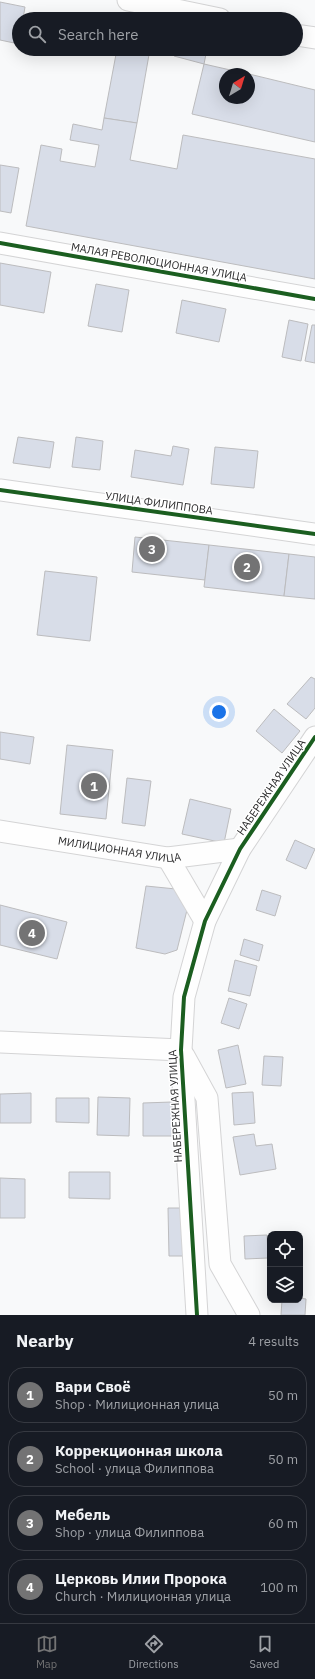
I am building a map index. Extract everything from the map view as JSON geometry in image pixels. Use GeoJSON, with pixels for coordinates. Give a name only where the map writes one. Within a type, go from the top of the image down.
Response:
{"type":"FeatureCollection","features":[{"type":"Feature","properties":{"kind":"street"},"geometry":{"type":"LineString","coordinates":[[128,0],[186,12]]}},
{"type":"Feature","properties":{"kind":"street"},"geometry":{"type":"LineString","coordinates":[[303,36],[315,38]]}},
{"type":"Feature","properties":{"kind":"street","name":"МАЛАЯ РЕВОЛЮЦИОННАЯ УЛИЦА"},"geometry":{"type":"LineString","coordinates":[[0,243],[315,299]]}},
{"type":"Feature","properties":{"kind":"street","name":"УЛИЦА ФИЛИППОВА"},"geometry":{"type":"LineString","coordinates":[[0,490],[315,534]]}},
{"type":"Feature","properties":{"kind":"street","name":"НАБЕРЕЖНАЯ УЛИЦА"},"geometry":{"type":"LineString","coordinates":[[197,1315],[181,1050],[184,997],[205,921],[240,849],[315,736]]}},
{"type":"Feature","properties":{"kind":"street","name":"МИЛИЦИОННАЯ УЛИЦА"},"geometry":{"type":"LineString","coordinates":[[0,831],[168,858],[240,849]]}},
{"type":"Feature","properties":{"kind":"street"},"geometry":{"type":"LineString","coordinates":[[168,858],[205,921]]}},
{"type":"Feature","properties":{"kind":"street"},"geometry":{"type":"LineString","coordinates":[[0,1042],[181,1050]]}},
{"type":"Feature","properties":{"kind":"street","name":"НАБЕРЕЖНАЯ УЛИЦА"},"geometry":{"type":"LineString","coordinates":[[181,1050],[207,1098],[220,1264],[249,1315]]}},
{"type":"Feature","properties":{"kind":"building"},"geometry":{"type":"Polygon","coordinates":[[[0,2],[25,7],[24,12],[12,12],[12,43],[0,40],[0,2]]]}},
{"type":"Feature","properties":{"kind":"building"},"geometry":{"type":"Polygon","coordinates":[[[116,56],[149,56],[137,123],[104,118],[116,56]]]}},
{"type":"Feature","properties":{"kind":"building"},"geometry":{"type":"Polygon","coordinates":[[[174,56],[206,56],[204,64],[174,56]]]}},
{"type":"Feature","properties":{"kind":"building"},"geometry":{"type":"Polygon","coordinates":[[[204,64],[222,68],[219,68],[219,104],[255,104],[255,75],[315,90],[315,142],[192,114],[204,64]]]}},
{"type":"Feature","properties":{"kind":"building"},"geometry":{"type":"Polygon","coordinates":[[[104,118],[137,123],[130,160],[177,169],[183,135],[315,159],[315,279],[26,226],[41,145],[62,149],[60,161],[95,167],[99,145],[70,140],[73,124],[102,130],[104,118]]]}},
{"type":"Feature","properties":{"kind":"building"},"geometry":{"type":"Polygon","coordinates":[[[0,165],[19,168],[11,213],[0,211],[0,165]]]}},
{"type":"Feature","properties":{"kind":"building"},"geometry":{"type":"Polygon","coordinates":[[[0,263],[51,272],[44,313],[0,305],[0,263]]]}},
{"type":"Feature","properties":{"kind":"building"},"geometry":{"type":"Polygon","coordinates":[[[96,284],[129,290],[122,332],[88,326],[96,284]]]}},
{"type":"Feature","properties":{"kind":"building"},"geometry":{"type":"Polygon","coordinates":[[[182,300],[226,309],[219,342],[176,333],[182,300]]]}},
{"type":"Feature","properties":{"kind":"building"},"geometry":{"type":"Polygon","coordinates":[[[289,320],[308,324],[301,361],[282,357],[289,320]]]}},
{"type":"Feature","properties":{"kind":"building"},"geometry":{"type":"Polygon","coordinates":[[[312,325],[315,325],[315,363],[305,361],[312,325]]]}},
{"type":"Feature","properties":{"kind":"building"},"geometry":{"type":"Polygon","coordinates":[[[18,437],[54,442],[50,468],[13,463],[18,437]]]}},
{"type":"Feature","properties":{"kind":"building"},"geometry":{"type":"Polygon","coordinates":[[[76,437],[103,441],[100,470],[72,467],[76,437]]]}},
{"type":"Feature","properties":{"kind":"building"},"geometry":{"type":"Polygon","coordinates":[[[173,446],[189,449],[183,485],[131,477],[135,450],[171,456],[173,446]]]}},
{"type":"Feature","properties":{"kind":"building"},"geometry":{"type":"Polygon","coordinates":[[[215,447],[258,451],[254,488],[211,484],[215,447]]]}},
{"type":"Feature","properties":{"kind":"building"},"geometry":{"type":"Polygon","coordinates":[[[135,537],[209,545],[205,580],[132,572],[135,537]]]}},
{"type":"Feature","properties":{"kind":"building"},"geometry":{"type":"Polygon","coordinates":[[[209,545],[289,554],[284,596],[204,587],[209,545]]]}},
{"type":"Feature","properties":{"kind":"building"},"geometry":{"type":"Polygon","coordinates":[[[289,554],[315,557],[315,599],[284,596],[289,554]]]}},
{"type":"Feature","properties":{"kind":"building"},"geometry":{"type":"Polygon","coordinates":[[[45,571],[97,577],[90,641],[37,635],[45,571]]]}},
{"type":"Feature","properties":{"kind":"building"},"geometry":{"type":"Polygon","coordinates":[[[311,677],[315,679],[315,708],[306,719],[287,704],[311,677]]]}},
{"type":"Feature","properties":{"kind":"building"},"geometry":{"type":"Polygon","coordinates":[[[274,709],[300,731],[282,753],[256,731],[274,709]]]}},
{"type":"Feature","properties":{"kind":"building"},"geometry":{"type":"Polygon","coordinates":[[[0,732],[34,737],[30,764],[0,759],[0,732]]]}},
{"type":"Feature","properties":{"kind":"building"},"geometry":{"type":"Polygon","coordinates":[[[67,745],[113,750],[106,819],[60,814],[67,745]]]}},
{"type":"Feature","properties":{"kind":"building"},"geometry":{"type":"Polygon","coordinates":[[[127,778],[151,781],[145,826],[122,823],[127,778]]]}},
{"type":"Feature","properties":{"kind":"building"},"geometry":{"type":"Polygon","coordinates":[[[190,799],[231,809],[224,843],[182,834],[190,799]]]}},
{"type":"Feature","properties":{"kind":"building"},"geometry":{"type":"Polygon","coordinates":[[[295,840],[315,849],[306,869],[286,860],[295,840]]]}},
{"type":"Feature","properties":{"kind":"building"},"geometry":{"type":"Polygon","coordinates":[[[146,886],[176,889],[190,898],[177,950],[165,954],[136,948],[146,886]]]}},
{"type":"Feature","properties":{"kind":"building"},"geometry":{"type":"Polygon","coordinates":[[[262,890],[281,896],[275,916],[256,910],[262,890]]]}},
{"type":"Feature","properties":{"kind":"building"},"geometry":{"type":"Polygon","coordinates":[[[0,905],[67,922],[57,959],[0,945],[0,905]]]}},
{"type":"Feature","properties":{"kind":"building"},"geometry":{"type":"Polygon","coordinates":[[[244,939],[263,945],[259,961],[240,955],[244,939]]]}},
{"type":"Feature","properties":{"kind":"building"},"geometry":{"type":"Polygon","coordinates":[[[235,960],[257,966],[250,996],[228,991],[235,960]]]}},
{"type":"Feature","properties":{"kind":"building"},"geometry":{"type":"Polygon","coordinates":[[[229,998],[247,1004],[239,1029],[221,1023],[229,998]]]}},
{"type":"Feature","properties":{"kind":"building"},"geometry":{"type":"Polygon","coordinates":[[[238,1045],[246,1084],[226,1088],[218,1050],[238,1045]]]}},
{"type":"Feature","properties":{"kind":"building"},"geometry":{"type":"Polygon","coordinates":[[[264,1056],[283,1057],[281,1086],[262,1085],[264,1056]]]}},
{"type":"Feature","properties":{"kind":"building"},"geometry":{"type":"Polygon","coordinates":[[[253,1092],[255,1123],[234,1125],[232,1093],[253,1092]]]}},
{"type":"Feature","properties":{"kind":"building"},"geometry":{"type":"Polygon","coordinates":[[[31,1093],[31,1123],[0,1123],[0,1094],[31,1093]]]}},
{"type":"Feature","properties":{"kind":"building"},"geometry":{"type":"Polygon","coordinates":[[[98,1097],[130,1098],[129,1136],[97,1135],[98,1097]]]}},
{"type":"Feature","properties":{"kind":"building"},"geometry":{"type":"Polygon","coordinates":[[[56,1098],[89,1098],[89,1123],[56,1122],[56,1098]]]}},
{"type":"Feature","properties":{"kind":"building"},"geometry":{"type":"Polygon","coordinates":[[[172,1102],[172,1136],[143,1136],[143,1103],[172,1102]]]}},
{"type":"Feature","properties":{"kind":"building"},"geometry":{"type":"Polygon","coordinates":[[[254,1134],[256,1146],[272,1144],[276,1169],[240,1175],[233,1137],[254,1134]]]}},
{"type":"Feature","properties":{"kind":"building"},"geometry":{"type":"Polygon","coordinates":[[[69,1172],[110,1172],[110,1199],[69,1198],[69,1172]]]}},
{"type":"Feature","properties":{"kind":"building"},"geometry":{"type":"Polygon","coordinates":[[[0,1178],[25,1179],[25,1218],[0,1218],[0,1178]]]}},
{"type":"Feature","properties":{"kind":"building"},"geometry":{"type":"Polygon","coordinates":[[[168,1208],[190,1208],[190,1256],[169,1256],[168,1208]]]}},
{"type":"Feature","properties":{"kind":"building"},"geometry":{"type":"Polygon","coordinates":[[[267,1235],[267,1258],[245,1259],[244,1236],[267,1235]]]}},
{"type":"Feature","properties":{"kind":"building"},"geometry":{"type":"Polygon","coordinates":[[[303,1298],[306,1299],[305,1315],[281,1315],[282,1303],[303,1303],[303,1298]]]}},
{"type":"Feature","properties":{"kind":"cycle path"},"geometry":{"type":"LineString","coordinates":[[0,243],[315,299]]}},
{"type":"Feature","properties":{"kind":"cycle path"},"geometry":{"type":"LineString","coordinates":[[0,490],[315,534]]}},
{"type":"Feature","properties":{"kind":"cycle path"},"geometry":{"type":"LineString","coordinates":[[197,1315],[181,1050],[184,997],[205,921],[240,849],[315,737]]}},
{"type":"Feature","properties":{"kind":"place","name":"Мебель"},"geometry":{"type":"Point","coordinates":[152,549]}},
{"type":"Feature","properties":{"kind":"place","name":"Коррекционная школа"},"geometry":{"type":"Point","coordinates":[247,567]}},
{"type":"Feature","properties":{"kind":"place","name":"Вари Своё"},"geometry":{"type":"Point","coordinates":[94,786]}},
{"type":"Feature","properties":{"kind":"place","name":"Церковь Илии Пророка"},"geometry":{"type":"Point","coordinates":[32,933]}}]}
